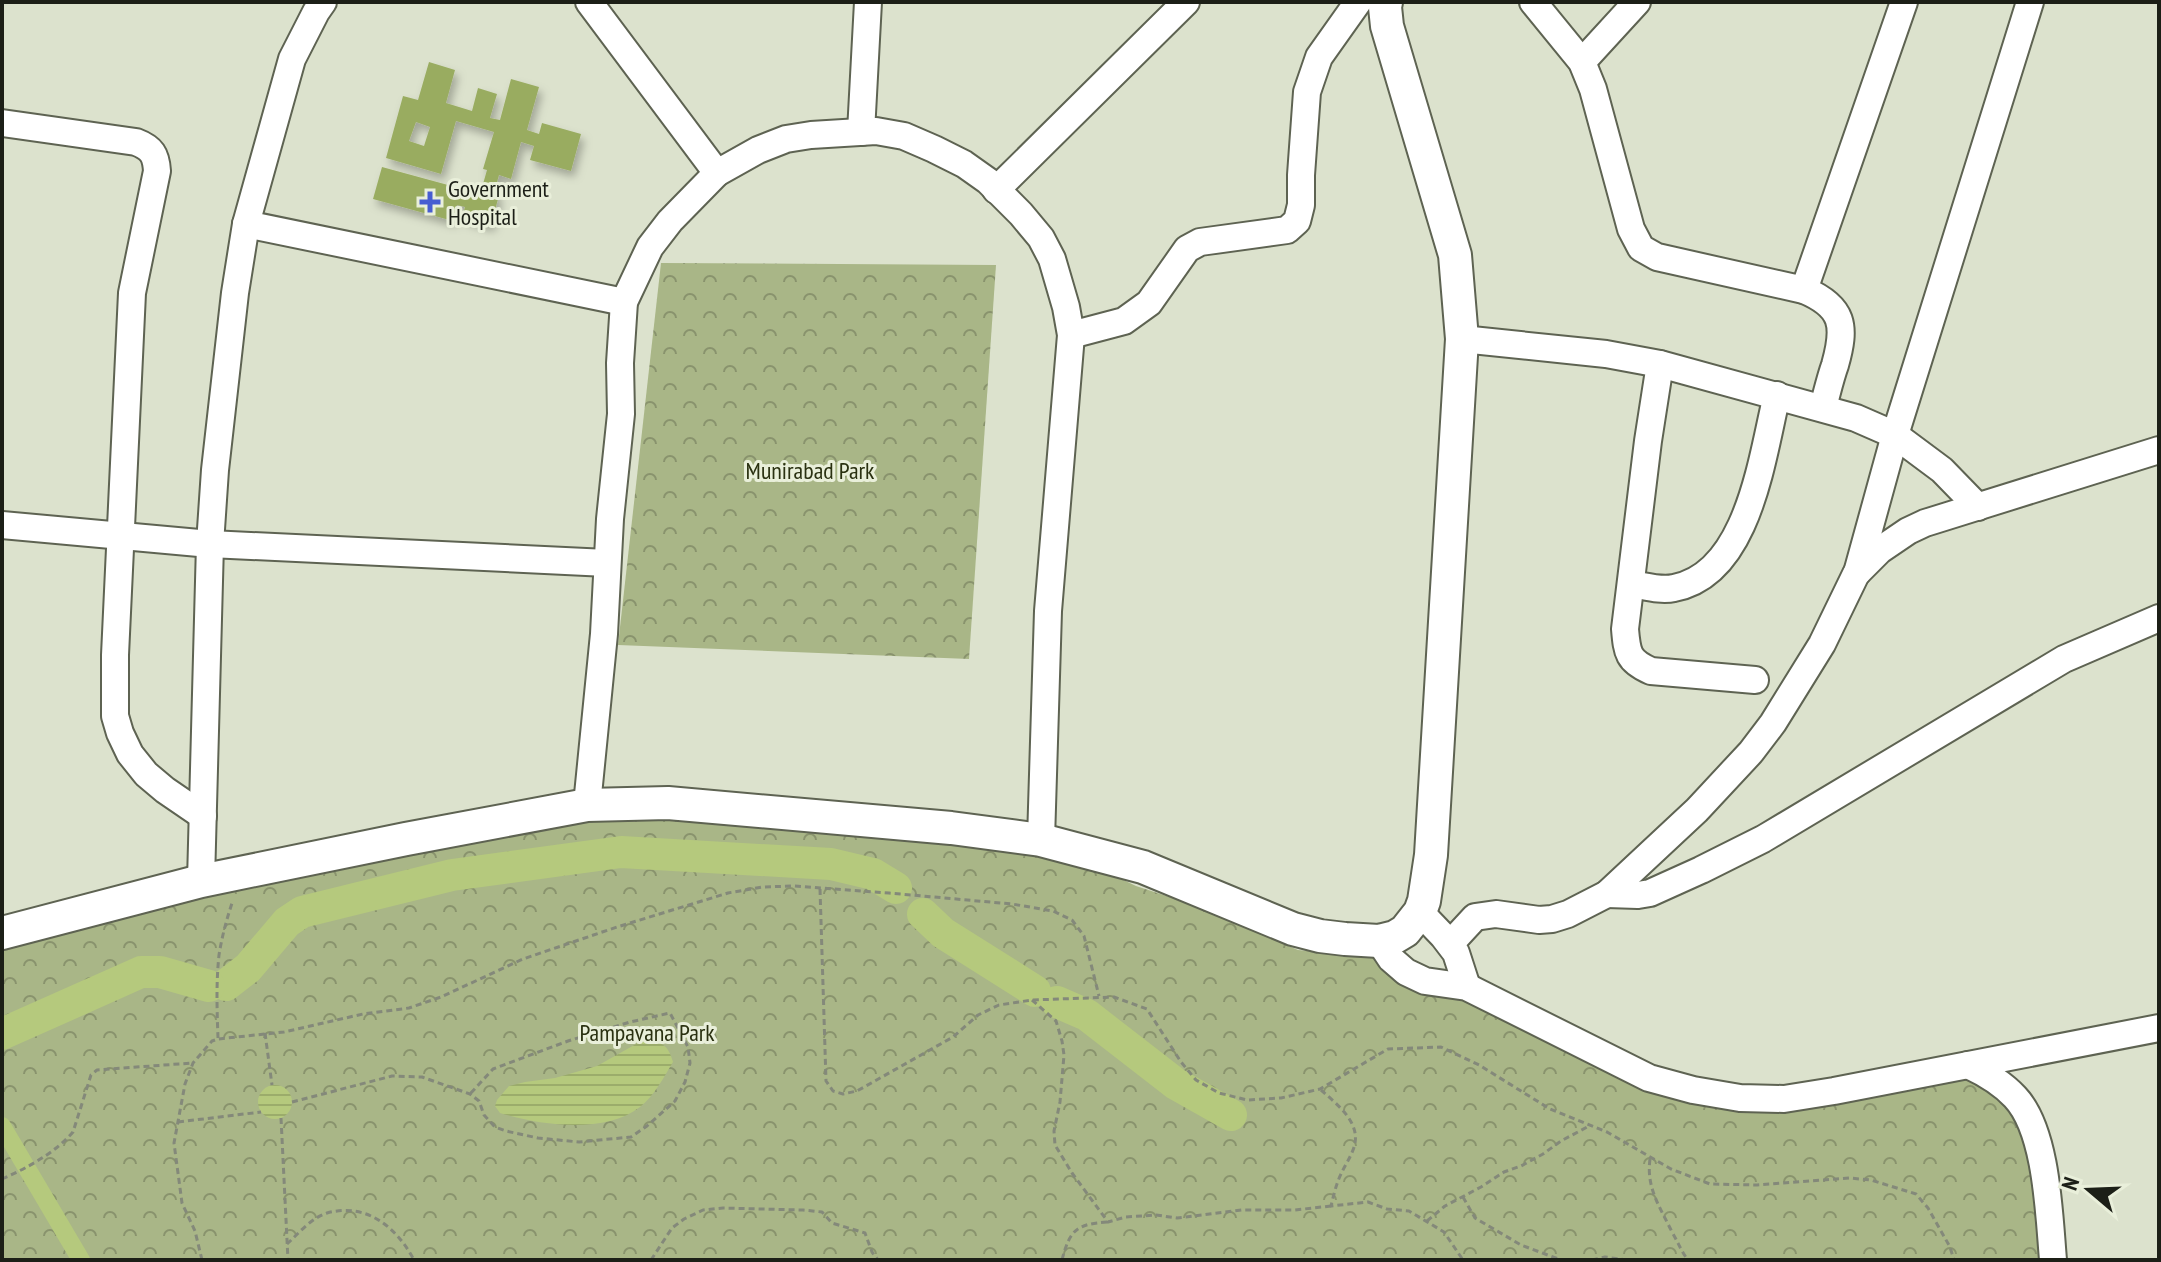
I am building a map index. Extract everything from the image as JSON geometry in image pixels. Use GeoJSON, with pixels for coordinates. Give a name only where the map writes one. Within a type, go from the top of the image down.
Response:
{"type":"FeatureCollection","features":[{"type":"Feature","properties":{"kind":"main road"},"geometry":{"type":"LineString","coordinates":[[2,933],[201,881],[406,839],[587,805],[668,803],[951,828],[1041,840],[1143,867],[1293,929],[1320,936],[1379,941],[1405,931],[1420,912],[1428,884],[1431,855],[1462,339],[1455,255],[1387,26],[1374,3]]}},
{"type":"Feature","properties":{"kind":"street"},"geometry":{"type":"LineString","coordinates":[[201,881],[210,544],[235,293],[246,224],[292,59],[323,2]]}},
{"type":"Feature","properties":{"kind":"street"},"geometry":{"type":"LineString","coordinates":[[589,2],[717,173]]}},
{"type":"Feature","properties":{"kind":"street"},"geometry":{"type":"LineString","coordinates":[[861,132],[868,2]]}},
{"type":"Feature","properties":{"kind":"street"},"geometry":{"type":"LineString","coordinates":[[996,190],[1186,2]]}},
{"type":"Feature","properties":{"kind":"street"},"geometry":{"type":"LineString","coordinates":[[1533,2],[1582,62],[1593,89],[1631,229],[1641,248],[1657,257],[1804,290],[1820,297],[1834,309],[1842,330],[1823,407]]}},
{"type":"Feature","properties":{"kind":"street"},"geometry":{"type":"LineString","coordinates":[[1582,62],[1637,2]]}},
{"type":"Feature","properties":{"kind":"street"},"geometry":{"type":"LineString","coordinates":[[1804,290],[1904,2]]}},
{"type":"Feature","properties":{"kind":"street"},"geometry":{"type":"LineString","coordinates":[[1450,944],[1475,917],[1496,914],[1552,919],[1607,894],[1697,810],[1751,752],[1773,723],[1822,644],[1856,574],[1895,435],[2030,2]]}},
{"type":"Feature","properties":{"kind":"street"},"geometry":{"type":"LineString","coordinates":[[1071,335],[1124,321],[1149,303],[1187,249],[1200,242],[1287,230],[1297,221],[1301,205],[1307,92],[1319,57],[1374,3]]}},
{"type":"Feature","properties":{"kind":"street"},"geometry":{"type":"LineString","coordinates":[[2,123],[136,142],[152,151],[156,160],[157,171],[132,293],[115,655],[115,716],[130,754],[146,774],[203,816]]}},
{"type":"Feature","properties":{"kind":"street"},"geometry":{"type":"LineString","coordinates":[[587,805],[621,414],[624,302],[650,247],[670,221],[717,173],[758,150],[786,139],[876,131],[904,136],[934,149],[964,164],[996,190],[1041,238],[1052,259],[1063,295],[1071,335],[1048,611],[1041,840]]}},
{"type":"Feature","properties":{"kind":"street"},"geometry":{"type":"LineString","coordinates":[[246,224],[624,302]]}},
{"type":"Feature","properties":{"kind":"street"},"geometry":{"type":"LineString","coordinates":[[1462,339],[1606,354],[1660,364],[1823,407],[1895,435],[1942,470],[1978,507]]}},
{"type":"Feature","properties":{"kind":"street"},"geometry":{"type":"LineString","coordinates":[[1660,364],[1625,629],[1627,650],[1636,664],[1651,671],[1755,680]]}},
{"type":"Feature","properties":{"kind":"street"},"geometry":{"type":"LineString","coordinates":[[1631,584],[1674,588],[1697,581],[1716,568],[1739,531],[1751,504],[1777,395]]}},
{"type":"Feature","properties":{"kind":"street"},"geometry":{"type":"LineString","coordinates":[[1856,574],[1880,550],[1925,523],[2159,450]]}},
{"type":"Feature","properties":{"kind":"street"},"geometry":{"type":"LineString","coordinates":[[2,525],[210,544],[607,563]]}},
{"type":"Feature","properties":{"kind":"street"},"geometry":{"type":"LineString","coordinates":[[1607,894],[1650,893],[1701,870],[1763,839],[2064,659],[2159,618]]}},
{"type":"Feature","properties":{"kind":"street"},"geometry":{"type":"LineString","coordinates":[[1420,912],[1456,953],[1467,987]]}},
{"type":"Feature","properties":{"kind":"street"},"geometry":{"type":"LineString","coordinates":[[1379,941],[1391,959],[1406,972],[1425,981],[1467,987],[1649,1078],[1740,1098],[1784,1099],[2159,1028]]}},
{"type":"Feature","properties":{"kind":"street"},"geometry":{"type":"LineString","coordinates":[[1968,1065],[1984,1073],[2016,1098],[2033,1129],[2043,1170],[2053,1260]]}},
{"type":"Feature","properties":{"kind":"path"},"geometry":{"type":"LineString","coordinates":[[218,1039],[219,956],[240,873]]}},
{"type":"Feature","properties":{"kind":"path"},"geometry":{"type":"LineString","coordinates":[[202,1260],[195,1231],[182,1203],[174,1143],[185,1084],[193,1063],[212,1041],[218,1039],[284,1032],[363,1014],[409,1008],[441,997],[523,959],[728,893],[762,887],[794,886],[978,901],[1053,911],[1072,920],[1084,936],[1099,996]]}},
{"type":"Feature","properties":{"kind":"path"},"geometry":{"type":"LineString","coordinates":[[820,889],[826,1081],[833,1091],[843,1094],[857,1091],[953,1037],[978,1015],[999,1005],[1032,1000],[1114,997],[1147,1009],[1196,1080],[1219,1093],[1247,1100],[1281,1098],[1320,1089],[1388,1049],[1441,1047],[1479,1065],[1550,1109],[1607,1132],[1650,1159],[1710,1184],[1757,1185],[1849,1178],[1890,1185],[1916,1194],[1928,1208],[1954,1260]]}},
{"type":"Feature","properties":{"kind":"path"},"geometry":{"type":"LineString","coordinates":[[1032,1000],[1056,1021],[1062,1041],[1064,1055],[1055,1145],[1108,1222]]}},
{"type":"Feature","properties":{"kind":"path"},"geometry":{"type":"LineString","coordinates":[[292,1102],[392,1076],[422,1077],[470,1094],[479,1101],[484,1115],[495,1127],[506,1131],[579,1142],[631,1137],[675,1101],[690,1063],[688,1047],[670,1013],[553,1046],[493,1069],[470,1094]]}},
{"type":"Feature","properties":{"kind":"path"},"geometry":{"type":"LineString","coordinates":[[265,1033],[272,1085]]}},
{"type":"Feature","properties":{"kind":"path"},"geometry":{"type":"LineString","coordinates":[[2,1179],[40,1160],[73,1132],[86,1087],[97,1070],[193,1063]]}},
{"type":"Feature","properties":{"kind":"path"},"geometry":{"type":"LineString","coordinates":[[1320,1089],[1346,1114],[1354,1127],[1356,1140],[1352,1157],[1337,1183],[1331,1206]]}},
{"type":"Feature","properties":{"kind":"path"},"geometry":{"type":"LineString","coordinates":[[178,1122],[261,1112]]}},
{"type":"Feature","properties":{"kind":"path"},"geometry":{"type":"LineString","coordinates":[[281,1118],[288,1260]]}},
{"type":"Feature","properties":{"kind":"path"},"geometry":{"type":"LineString","coordinates":[[1427,1221],[1445,1206],[1591,1125]]}},
{"type":"Feature","properties":{"kind":"path"},"geometry":{"type":"LineString","coordinates":[[1650,1159],[1648,1174],[1659,1209],[1688,1260]]}},
{"type":"Feature","properties":{"kind":"path"},"geometry":{"type":"LineString","coordinates":[[1463,1197],[1475,1218],[1521,1245],[1561,1260]]}},
{"type":"Feature","properties":{"kind":"path"},"geometry":{"type":"LineString","coordinates":[[1062,1260],[1072,1234],[1084,1224],[1126,1217],[1156,1215],[1177,1218],[1368,1202],[1387,1209],[1409,1211],[1427,1221],[1444,1232],[1463,1260]]}},
{"type":"Feature","properties":{"kind":"path"},"geometry":{"type":"LineString","coordinates":[[651,1260],[672,1228],[684,1219],[703,1210],[723,1208],[822,1212],[832,1223],[865,1233],[878,1260]]}},
{"type":"Feature","properties":{"kind":"path"},"geometry":{"type":"LineString","coordinates":[[287,1244],[319,1217],[327,1213],[350,1211],[379,1218],[398,1234],[414,1260]]}},
{"type":"Feature","properties":{"kind":"path"},"geometry":{"type":"LineString","coordinates":[[1592,1260],[1605,1257],[1627,1260]]}},
{"type":"Feature","properties":{"kind":"green space","name":"Munirabad Park"},"geometry":{"type":"Polygon","coordinates":[[[661,263],[996,265],[969,659],[618,645],[661,263]]]}},
{"type":"Feature","properties":{"kind":"green space","name":"Pampavana Park"},"geometry":{"type":"Polygon","coordinates":[[[587,805],[1041,840],[1136,886],[1185,902],[1298,950],[1391,959],[1549,1028],[1740,1098],[1968,1065],[2028,1119],[2048,1260],[2,1260],[2,933],[587,805]]]}},
{"type":"Feature","properties":{"kind":"shaded area"},"geometry":{"type":"Polygon","coordinates":[[[645,1039],[664,1045],[673,1062],[650,1097],[625,1116],[590,1124],[552,1124],[500,1113],[495,1106],[509,1086],[597,1066],[645,1039]]]}},
{"type":"Feature","properties":{"kind":"shaded area"},"geometry":{"type":"Polygon","coordinates":[[[275,1085],[287,1090],[292,1102],[287,1114],[275,1119],[263,1114],[258,1102],[263,1090],[275,1085]]]}},
{"type":"Feature","properties":{"kind":"building"},"geometry":{"type":"Polygon","coordinates":[[[429,62],[455,70],[446,103],[472,111],[478,88],[497,94],[490,118],[500,120],[511,79],[539,87],[527,130],[539,134],[542,123],[581,134],[571,171],[530,160],[534,146],[521,142],[511,179],[499,175],[494,193],[499,195],[491,226],[462,218],[465,207],[457,205],[453,221],[373,199],[382,167],[468,193],[469,188],[481,191],[487,170],[483,169],[494,132],[456,121],[441,174],[386,158],[403,96],[418,100],[429,62]],[[416,122],[409,141],[424,146],[430,127],[416,122]]]}},
{"type":"Feature","properties":{"kind":"waterway"},"geometry":{"type":"LineString","coordinates":[[226,985],[248,968],[287,922],[302,912],[452,875],[621,852],[831,864],[873,874],[896,888]]}},
{"type":"Feature","properties":{"kind":"waterway"},"geometry":{"type":"LineString","coordinates":[[923,914],[943,933],[1035,991]]}},
{"type":"Feature","properties":{"kind":"waterway"},"geometry":{"type":"LineString","coordinates":[[2,1034],[141,972],[160,972],[209,986]]}},
{"type":"Feature","properties":{"kind":"waterway"},"geometry":{"type":"LineString","coordinates":[[1057,1002],[1087,1015],[1176,1084],[1231,1115]]}},
{"type":"Feature","properties":{"kind":"waterway"},"geometry":{"type":"LineString","coordinates":[[2,1126],[81,1260]]}},
{"type":"Feature","properties":{"kind":"place","name":"Government Hospital"},"geometry":{"type":"Point","coordinates":[430,202]}}]}
